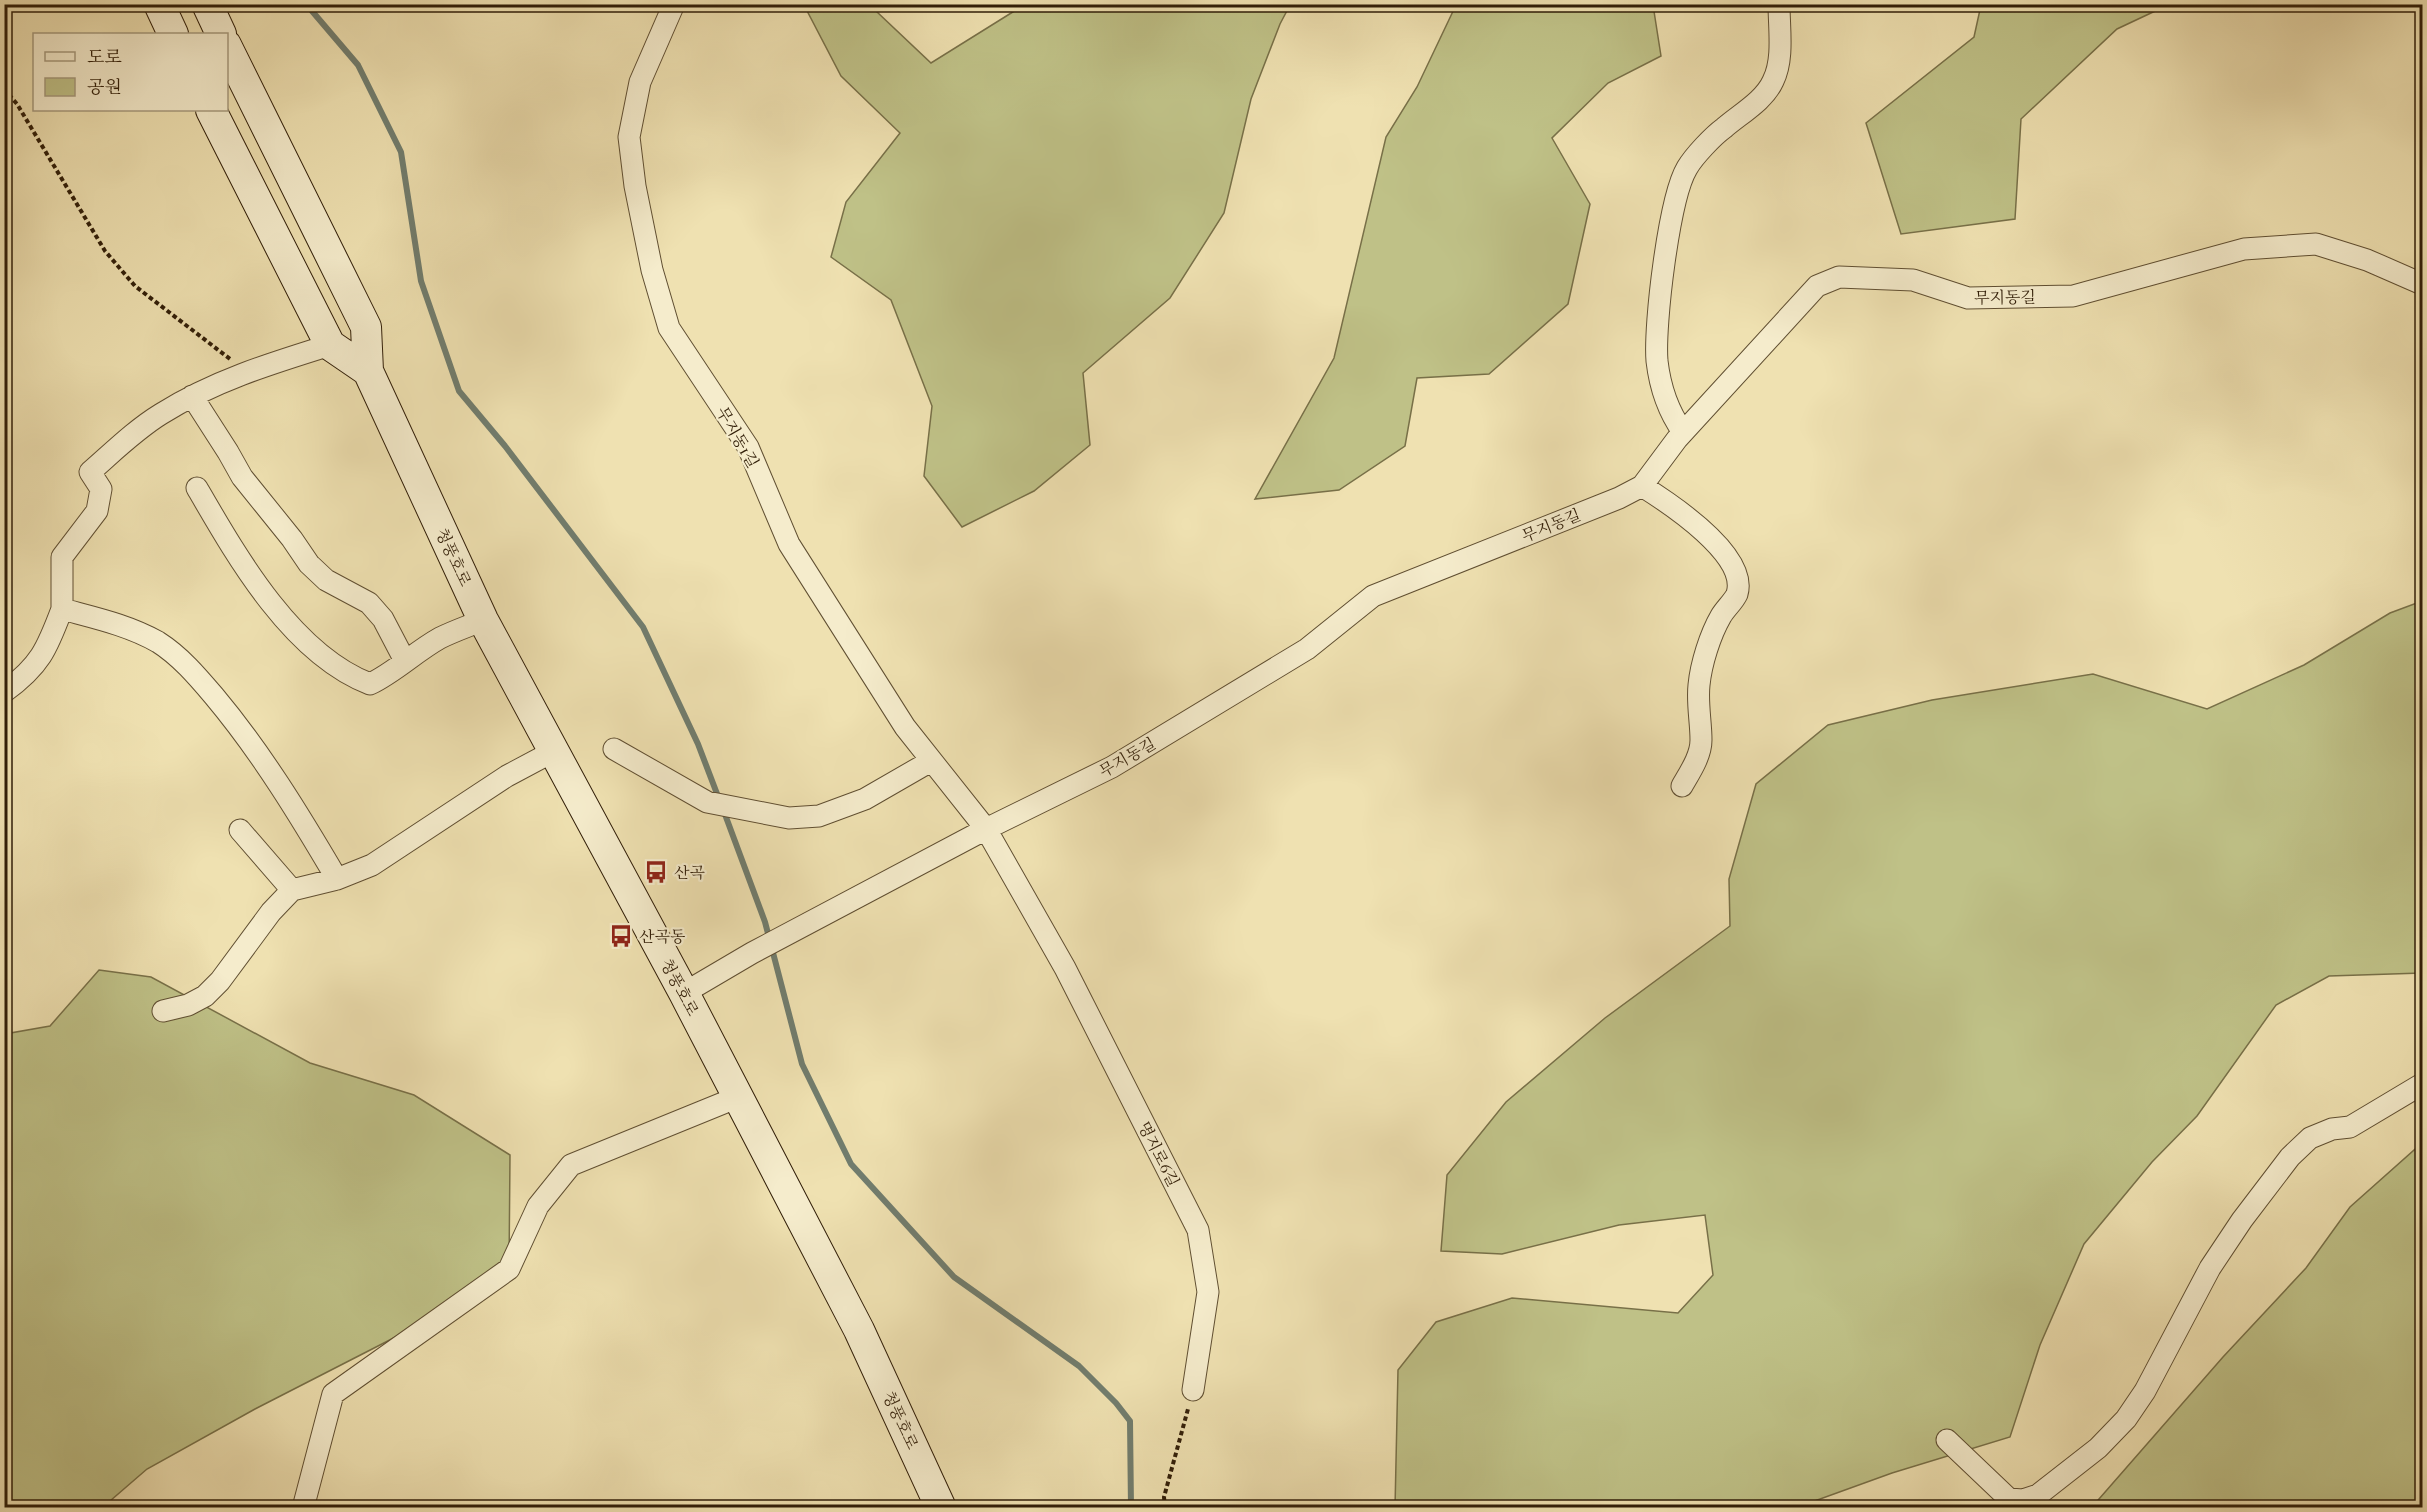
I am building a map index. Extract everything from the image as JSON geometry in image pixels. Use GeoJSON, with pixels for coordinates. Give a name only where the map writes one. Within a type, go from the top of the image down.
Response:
{"type":"FeatureCollection","features":[{"type":"Feature","properties":{"kind":"main road"},"geometry":{"type":"LineString","coordinates":[[159,4],[173,33]]}},
{"type":"Feature","properties":{"kind":"main road"},"geometry":{"type":"LineString","coordinates":[[207,4],[221,33]]}},
{"type":"Feature","properties":{"kind":"main road","name":"청풍호로"},"geometry":{"type":"LineString","coordinates":[[228,49],[366,327],[368,371],[483,620],[684,993],[859,1330],[941,1508]]}},
{"type":"Feature","properties":{"kind":"main road"},"geometry":{"type":"LineString","coordinates":[[212,111],[330,345],[368,371]]}},
{"type":"Feature","properties":{"kind":"street","name":"무지동1길"},"geometry":{"type":"LineString","coordinates":[[674,4],[640,82],[629,137],[635,186],[652,270],[669,328],[748,447],[789,543],[905,727],[986,828]]}},
{"type":"Feature","properties":{"kind":"street"},"geometry":{"type":"LineString","coordinates":[[1683,432],[1670,414],[1662,389],[1657,360],[1658,314],[1674,204],[1687,168],[1721,130],[1756,102],[1773,81],[1780,54],[1779,4]]}},
{"type":"Feature","properties":{"kind":"street","name":"무지동길"},"geometry":{"type":"LineString","coordinates":[[684,993],[786,934],[986,828],[1112,767],[1307,649],[1373,596],[1608,502],[1642,486],[1683,432],[1817,286],[1839,278],[1913,280],[1968,298],[2073,296],[2244,249],[2316,244],[2367,260],[2422,284]]}},
{"type":"Feature","properties":{"kind":"street"},"geometry":{"type":"LineString","coordinates":[[4,692],[27,675],[48,646],[62,609],[62,557],[97,512],[101,489],[90,472],[137,430],[192,396],[247,371],[330,345]]}},
{"type":"Feature","properties":{"kind":"street"},"geometry":{"type":"LineString","coordinates":[[192,396],[242,477],[309,564],[326,580],[369,603],[383,619],[405,661]]}},
{"type":"Feature","properties":{"kind":"street"},"geometry":{"type":"LineString","coordinates":[[1642,486],[1676,507],[1703,529],[1736,573],[1737,593],[1720,618],[1706,654],[1699,685],[1701,742],[1695,764],[1682,786]]}},
{"type":"Feature","properties":{"kind":"street"},"geometry":{"type":"LineString","coordinates":[[197,488],[228,542],[275,608],[297,632],[341,670],[370,684],[387,676],[405,661],[440,639],[483,620]]}},
{"type":"Feature","properties":{"kind":"street"},"geometry":{"type":"LineString","coordinates":[[62,609],[128,627],[159,643],[189,666],[229,714],[261,758],[310,832],[337,879]]}},
{"type":"Feature","properties":{"kind":"street"},"geometry":{"type":"LineString","coordinates":[[614,749],[707,802],[789,818],[819,816],[865,799],[931,761]]}},
{"type":"Feature","properties":{"kind":"street"},"geometry":{"type":"LineString","coordinates":[[163,1011],[188,1005],[205,996],[220,981],[270,912],[292,890],[337,879],[372,866],[507,776],[554,751]]}},
{"type":"Feature","properties":{"kind":"street","name":"명지로6길"},"geometry":{"type":"LineString","coordinates":[[986,828],[1065,968],[1197,1230],[1208,1292],[1193,1390]]}},
{"type":"Feature","properties":{"kind":"street"},"geometry":{"type":"LineString","coordinates":[[240,830],[292,890]]}},
{"type":"Feature","properties":{"kind":"street"},"geometry":{"type":"LineString","coordinates":[[1947,1440],[2009,1499],[2023,1500],[2038,1495],[2098,1448],[2126,1419],[2145,1391],[2210,1269],[2242,1220],[2290,1157],[2310,1138],[2332,1129],[2350,1127],[2422,1084]]}},
{"type":"Feature","properties":{"kind":"street"},"geometry":{"type":"LineString","coordinates":[[303,1508],[333,1394],[509,1269],[538,1206],[571,1165],[738,1097]]}},
{"type":"Feature","properties":{"kind":"path"},"geometry":{"type":"LineString","coordinates":[[4,89],[17,104],[105,251],[135,286],[247,371]]}},
{"type":"Feature","properties":{"kind":"path"},"geometry":{"type":"LineString","coordinates":[[1165,1508],[1164,1497],[1193,1390]]}},
{"type":"Feature","properties":{"kind":"green space"},"geometry":{"type":"Polygon","coordinates":[[[804,5],[872,5],[931,63],[1024,5],[1290,5],[1280,24],[1251,99],[1224,213],[1170,298],[1083,373],[1090,445],[1034,491],[962,527],[924,476],[932,406],[891,300],[831,257],[846,202],[900,133],[841,76],[804,5]]]}},
{"type":"Feature","properties":{"kind":"green space"},"geometry":{"type":"Polygon","coordinates":[[[1456,5],[1653,5],[1661,56],[1608,83],[1552,138],[1590,204],[1568,304],[1489,374],[1417,378],[1405,446],[1339,490],[1255,499],[1334,358],[1386,137],[1417,87],[1456,5]]]}},
{"type":"Feature","properties":{"kind":"green space"},"geometry":{"type":"Polygon","coordinates":[[[1981,5],[2168,5],[2117,29],[2021,119],[2015,219],[1901,234],[1866,123],[1974,37],[1981,5]]]}},
{"type":"Feature","properties":{"kind":"green space"},"geometry":{"type":"Polygon","coordinates":[[[2422,601],[2422,973],[2329,976],[2276,1005],[2197,1116],[2152,1162],[2084,1244],[2040,1345],[2010,1437],[1892,1473],[1798,1507],[1395,1508],[1398,1370],[1436,1322],[1512,1298],[1678,1313],[1713,1275],[1705,1215],[1619,1225],[1502,1254],[1441,1251],[1447,1175],[1506,1102],[1605,1018],[1730,926],[1729,879],[1756,784],[1828,725],[1932,700],[2093,674],[2207,709],[2304,665],[2390,613],[2422,601]]]}},
{"type":"Feature","properties":{"kind":"green space"},"geometry":{"type":"Polygon","coordinates":[[[99,970],[151,977],[310,1063],[414,1095],[510,1155],[509,1269],[419,1325],[255,1409],[147,1469],[103,1507],[5,1508],[5,1034],[50,1026],[99,970]]]}},
{"type":"Feature","properties":{"kind":"green space"},"geometry":{"type":"Polygon","coordinates":[[[2422,1143],[2422,1507],[2092,1507],[2223,1357],[2306,1268],[2350,1207],[2422,1143]]]}},
{"type":"Feature","properties":{"kind":"waterway"},"geometry":{"type":"LineString","coordinates":[[306,4],[358,65],[401,152],[421,281],[459,391],[505,446],[643,627],[698,744],[719,799]]}},
{"type":"Feature","properties":{"kind":"waterway"},"geometry":{"type":"LineString","coordinates":[[723,809],[765,922],[802,1064],[851,1164],[954,1277],[1079,1366],[1116,1403],[1130,1421],[1131,1508]]}},
{"type":"Feature","properties":{"kind":"place","name":"산곡"},"geometry":{"type":"Point","coordinates":[656,872]}},
{"type":"Feature","properties":{"kind":"place","name":"산곡동"},"geometry":{"type":"Point","coordinates":[621,936]}}]}
